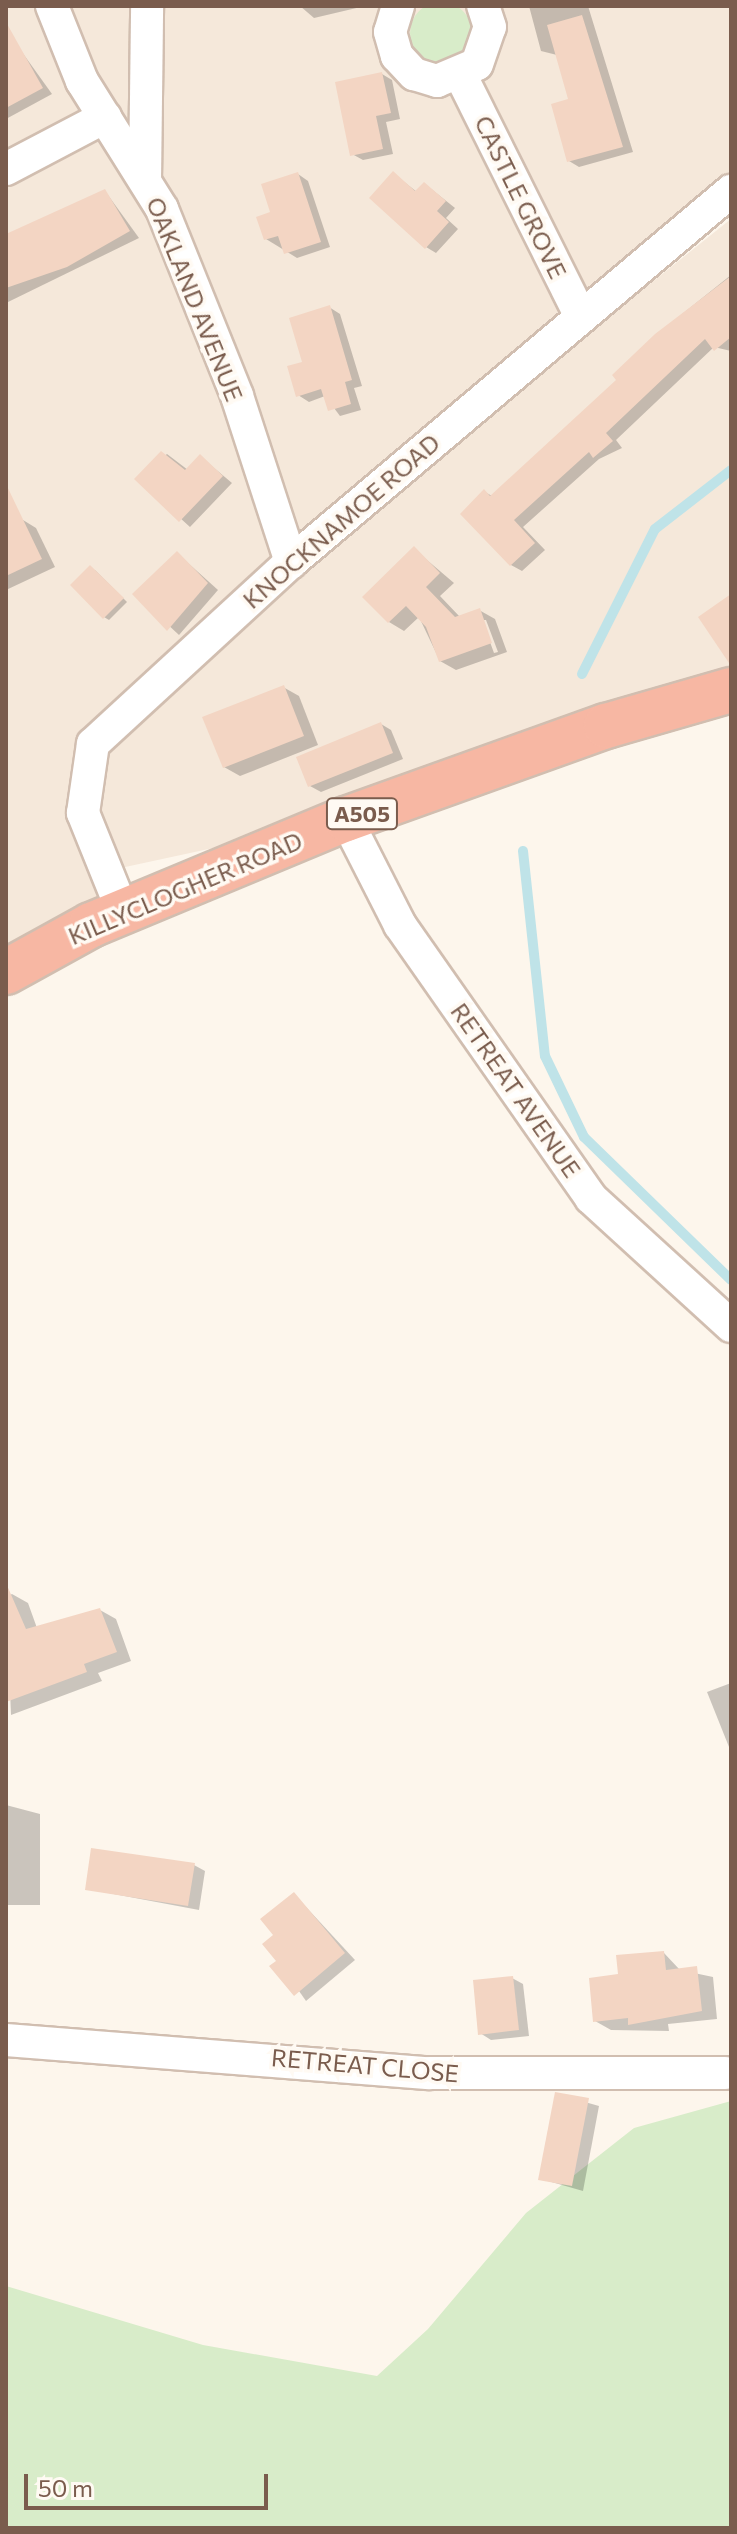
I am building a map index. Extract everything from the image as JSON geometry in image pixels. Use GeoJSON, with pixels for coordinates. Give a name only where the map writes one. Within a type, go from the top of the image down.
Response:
{"type":"FeatureCollection","features":[{"type":"Feature","properties":{"kind":"highway","name":"KILLYCLOGHER ROAD"},"geometry":{"type":"LineString","coordinates":[[6,972],[123,912],[346,819],[606,726],[731,690]]}},
{"type":"Feature","properties":{"kind":"street","name":"OAKLAND AVENUE"},"geometry":{"type":"LineString","coordinates":[[52,6],[105,117],[145,180],[237,396],[291,562]]}},
{"type":"Feature","properties":{"kind":"street"},"geometry":{"type":"LineString","coordinates":[[145,180],[147,6]]}},
{"type":"Feature","properties":{"kind":"street"},"geometry":{"type":"LineString","coordinates":[[398,6],[390,32],[397,56],[414,74],[461,76],[487,47],[483,6]]}},
{"type":"Feature","properties":{"kind":"street","name":"CASTLE GROVE"},"geometry":{"type":"LineString","coordinates":[[461,76],[581,317]]}},
{"type":"Feature","properties":{"kind":"street"},"geometry":{"type":"LineString","coordinates":[[6,169],[105,117]]}},
{"type":"Feature","properties":{"kind":"street","name":"KNOCKNAMOE ROAD"},"geometry":{"type":"LineString","coordinates":[[123,912],[83,813],[93,744],[291,562],[731,191]]}},
{"type":"Feature","properties":{"kind":"street","name":"RETREAT AVENUE"},"geometry":{"type":"LineString","coordinates":[[346,819],[400,925],[591,1198],[731,1326]]}},
{"type":"Feature","properties":{"kind":"street","name":"RETREAT CLOSE"},"geometry":{"type":"LineString","coordinates":[[6,2040],[430,2073],[725,2073]]}},
{"type":"Feature","properties":{"kind":"shaded area"},"geometry":{"type":"Polygon","coordinates":[[[6,6],[731,6],[731,205],[232,618],[731,219],[731,694],[347,819],[116,869],[123,912],[6,956],[6,6]]]}},
{"type":"Feature","properties":{"kind":"green space"},"geometry":{"type":"Polygon","coordinates":[[[441,2],[453,4],[463,11],[470,21],[470,45],[463,55],[453,62],[441,64],[429,62],[419,55],[412,45],[410,33],[412,21],[419,11],[429,4],[441,2]]]}},
{"type":"Feature","properties":{"kind":"green space"},"geometry":{"type":"Polygon","coordinates":[[[731,2101],[731,2528],[6,2528],[6,2286],[203,2345],[377,2376],[428,2329],[526,2213],[634,2128],[731,2101]]]}},
{"type":"Feature","properties":{"kind":"building"},"geometry":{"type":"Polygon","coordinates":[[[582,15],[623,147],[567,162],[551,104],[568,99],[547,25],[582,15]]]}},
{"type":"Feature","properties":{"kind":"building"},"geometry":{"type":"Polygon","coordinates":[[[6,22],[43,88],[6,108],[6,22]]]}},
{"type":"Feature","properties":{"kind":"building"},"geometry":{"type":"Polygon","coordinates":[[[382,72],[391,113],[376,116],[383,149],[350,156],[335,82],[382,72]]]}},
{"type":"Feature","properties":{"kind":"building"},"geometry":{"type":"Polygon","coordinates":[[[393,171],[415,191],[424,182],[446,201],[437,211],[449,222],[425,249],[369,198],[393,171]]]}},
{"type":"Feature","properties":{"kind":"building"},"geometry":{"type":"Polygon","coordinates":[[[298,172],[321,242],[284,254],[278,236],[264,240],[256,217],[270,212],[261,184],[298,172]]]}},
{"type":"Feature","properties":{"kind":"building"},"geometry":{"type":"Polygon","coordinates":[[[105,189],[130,231],[67,267],[6,288],[6,234],[105,189]]]}},
{"type":"Feature","properties":{"kind":"building"},"geometry":{"type":"Polygon","coordinates":[[[731,276],[731,337],[714,351],[705,339],[606,433],[613,441],[593,458],[589,452],[514,520],[535,543],[510,566],[460,514],[484,489],[490,496],[616,380],[612,375],[655,334],[731,276]]]}},
{"type":"Feature","properties":{"kind":"building"},"geometry":{"type":"Polygon","coordinates":[[[330,305],[352,380],[345,382],[351,404],[328,411],[321,389],[296,397],[287,366],[302,362],[289,318],[330,305]]]}},
{"type":"Feature","properties":{"kind":"building"},"geometry":{"type":"Polygon","coordinates":[[[161,451],[185,470],[200,454],[223,476],[179,522],[134,479],[161,451]]]}},
{"type":"Feature","properties":{"kind":"building"},"geometry":{"type":"Polygon","coordinates":[[[6,484],[42,559],[6,576],[6,484]]]}},
{"type":"Feature","properties":{"kind":"building"},"geometry":{"type":"Polygon","coordinates":[[[414,546],[440,573],[426,587],[455,617],[480,608],[492,643],[439,662],[426,627],[406,606],[388,623],[362,597],[414,546]]]}},
{"type":"Feature","properties":{"kind":"building"},"geometry":{"type":"Polygon","coordinates":[[[177,551],[208,583],[167,631],[132,594],[177,551]]]}},
{"type":"Feature","properties":{"kind":"building"},"geometry":{"type":"Polygon","coordinates":[[[90,565],[124,598],[103,619],[70,585],[90,565]]]}},
{"type":"Feature","properties":{"kind":"building"},"geometry":{"type":"Polygon","coordinates":[[[731,594],[731,666],[698,617],[731,594]]]}},
{"type":"Feature","properties":{"kind":"building"},"geometry":{"type":"Polygon","coordinates":[[[284,685],[304,736],[223,768],[202,717],[284,685]]]}},
{"type":"Feature","properties":{"kind":"building"},"geometry":{"type":"Polygon","coordinates":[[[381,722],[393,753],[308,787],[296,757],[381,722]]]}},
{"type":"Feature","properties":{"kind":"building"},"geometry":{"type":"Polygon","coordinates":[[[6,1583],[26,1629],[100,1608],[117,1652],[84,1664],[87,1672],[6,1702],[6,1583]]]}},
{"type":"Feature","properties":{"kind":"building"},"geometry":{"type":"Polygon","coordinates":[[[91,1848],[195,1863],[188,1906],[85,1890],[91,1848]]]}},
{"type":"Feature","properties":{"kind":"building"},"geometry":{"type":"Polygon","coordinates":[[[294,1892],[345,1953],[294,1996],[269,1966],[276,1961],[262,1944],[273,1935],[260,1919],[294,1892]]]}},
{"type":"Feature","properties":{"kind":"building"},"geometry":{"type":"Polygon","coordinates":[[[664,1951],[666,1970],[697,1966],[702,2011],[628,2025],[628,2018],[593,2022],[589,1978],[618,1974],[616,1955],[664,1951]]]}},
{"type":"Feature","properties":{"kind":"building"},"geometry":{"type":"Polygon","coordinates":[[[513,1976],[519,2030],[478,2035],[473,1980],[513,1976]]]}},
{"type":"Feature","properties":{"kind":"building"},"geometry":{"type":"Polygon","coordinates":[[[555,2092],[589,2098],[572,2186],[538,2180],[555,2092]]]}},
{"type":"Feature","properties":{"kind":"waterway"},"geometry":{"type":"LineString","coordinates":[[582,674],[655,529],[731,470]]}},
{"type":"Feature","properties":{"kind":"waterway"},"geometry":{"type":"LineString","coordinates":[[523,851],[545,1056],[584,1137],[731,1280]]}}]}
